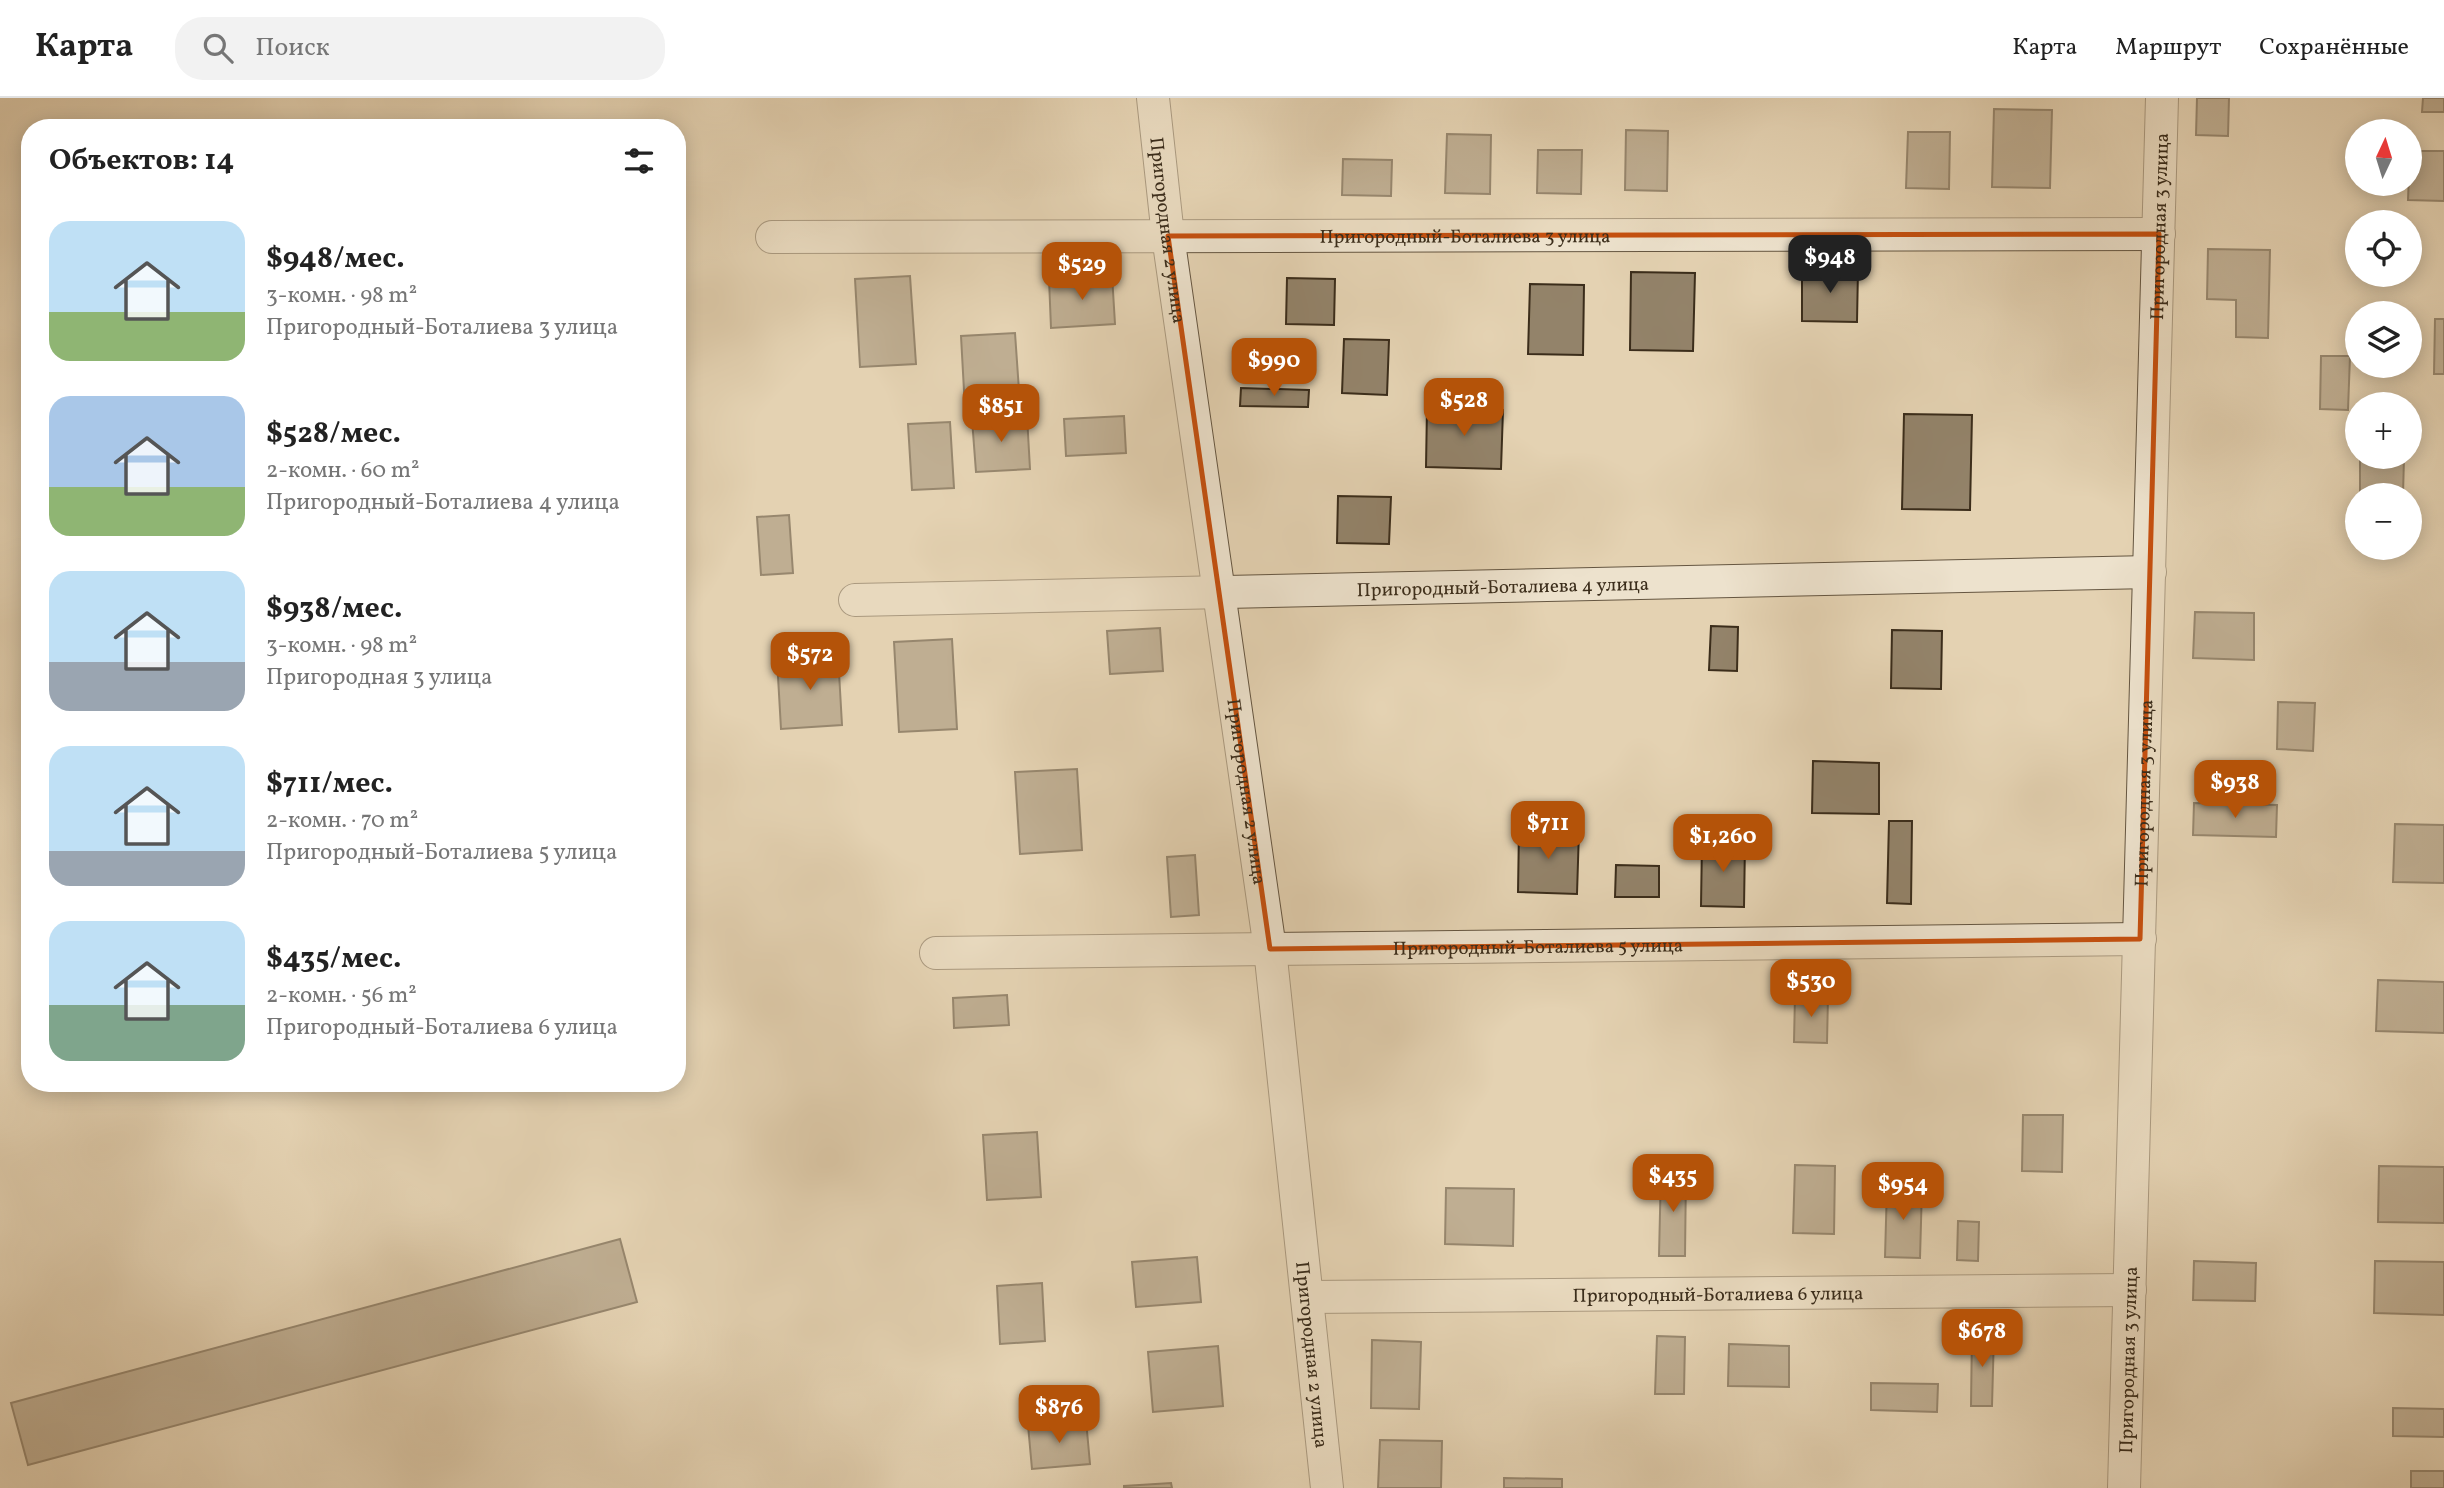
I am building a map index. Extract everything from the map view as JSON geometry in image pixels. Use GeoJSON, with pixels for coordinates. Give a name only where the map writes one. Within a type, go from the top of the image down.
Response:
{"type":"FeatureCollection","features":[{"type":"Feature","properties":{"kind":"street","name":"Пригородная 2 улица"},"geometry":{"type":"LineString","coordinates":[[1153,98],[1168,236],[1270,948],[1327,1488]]}},
{"type":"Feature","properties":{"kind":"street","name":"Пригородная 3 улица"},"geometry":{"type":"LineString","coordinates":[[2124,1488],[2162,98]]}},
{"type":"Feature","properties":{"kind":"street","name":"Пригородный-Боталиева 3 улица"},"geometry":{"type":"LineString","coordinates":[[772,237],[2159,233]]}},
{"type":"Feature","properties":{"kind":"street","name":"Пригородный-Боталиева 4 улица"},"geometry":{"type":"LineString","coordinates":[[855,600],[2150,572]]}},
{"type":"Feature","properties":{"kind":"street","name":"Пригородный-Боталиева 5 улица"},"geometry":{"type":"LineString","coordinates":[[936,953],[2140,939]]}},
{"type":"Feature","properties":{"kind":"street","name":"Пригородный-Боталиева 6 улица"},"geometry":{"type":"LineString","coordinates":[[1307,1297],[2130,1290]]}},
{"type":"Feature","properties":{"kind":"highlighted area"},"geometry":{"type":"Polygon","coordinates":[[[2159,234],[2140,939],[1270,949],[1168,236],[2159,234]]]}},
{"type":"Feature","properties":{"kind":"building"},"geometry":{"type":"Polygon","coordinates":[[[2197,98],[2229,98],[2228,136],[2196,135],[2197,98]]]}},
{"type":"Feature","properties":{"kind":"building"},"geometry":{"type":"Polygon","coordinates":[[[2423,98],[2444,98],[2444,112],[2422,112],[2423,98]]]}},
{"type":"Feature","properties":{"kind":"building"},"geometry":{"type":"Polygon","coordinates":[[[1994,109],[2052,110],[2050,188],[1992,187],[1994,109]]]}},
{"type":"Feature","properties":{"kind":"building"},"geometry":{"type":"Polygon","coordinates":[[[1626,130],[1668,131],[1667,191],[1625,190],[1626,130]]]}},
{"type":"Feature","properties":{"kind":"building"},"geometry":{"type":"Polygon","coordinates":[[[1908,132],[1950,132],[1949,189],[1906,188],[1908,132]]]}},
{"type":"Feature","properties":{"kind":"building"},"geometry":{"type":"Polygon","coordinates":[[[1447,134],[1491,135],[1490,194],[1445,193],[1447,134]]]}},
{"type":"Feature","properties":{"kind":"building"},"geometry":{"type":"Polygon","coordinates":[[[1538,150],[1582,150],[1581,194],[1537,193],[1538,150]]]}},
{"type":"Feature","properties":{"kind":"building"},"geometry":{"type":"Polygon","coordinates":[[[2422,151],[2444,151],[2444,201],[2408,200],[2408,196],[2422,196],[2422,151]]]}},
{"type":"Feature","properties":{"kind":"building"},"geometry":{"type":"Polygon","coordinates":[[[1343,159],[1392,160],[1391,196],[1342,195],[1343,159]]]}},
{"type":"Feature","properties":{"kind":"building"},"geometry":{"type":"Polygon","coordinates":[[[2208,249],[2270,250],[2268,338],[2236,337],[2236,300],[2207,299],[2208,249]]]}},
{"type":"Feature","properties":{"kind":"building"},"geometry":{"type":"Polygon","coordinates":[[[1802,268],[1858,269],[1857,322],[1802,321],[1802,268]]]}},
{"type":"Feature","properties":{"kind":"building"},"geometry":{"type":"Polygon","coordinates":[[[1631,272],[1695,273],[1693,351],[1630,350],[1631,272]]]}},
{"type":"Feature","properties":{"kind":"building"},"geometry":{"type":"Polygon","coordinates":[[[1112,275],[1115,324],[1051,328],[1049,279],[1112,275]]]}},
{"type":"Feature","properties":{"kind":"building"},"geometry":{"type":"Polygon","coordinates":[[[910,276],[916,364],[860,367],[855,279],[910,276]]]}},
{"type":"Feature","properties":{"kind":"building"},"geometry":{"type":"Polygon","coordinates":[[[1287,278],[1335,279],[1334,325],[1286,324],[1287,278]]]}},
{"type":"Feature","properties":{"kind":"building"},"geometry":{"type":"Polygon","coordinates":[[[1530,284],[1584,285],[1583,355],[1528,354],[1530,284]]]}},
{"type":"Feature","properties":{"kind":"building"},"geometry":{"type":"Polygon","coordinates":[[[2435,319],[2444,319],[2444,374],[2434,374],[2435,319]]]}},
{"type":"Feature","properties":{"kind":"building"},"geometry":{"type":"Polygon","coordinates":[[[1015,333],[1020,405],[965,409],[961,336],[1015,333]]]}},
{"type":"Feature","properties":{"kind":"building"},"geometry":{"type":"Polygon","coordinates":[[[1344,339],[1389,340],[1387,395],[1342,393],[1344,339]]]}},
{"type":"Feature","properties":{"kind":"building"},"geometry":{"type":"Polygon","coordinates":[[[2321,356],[2345,356],[2345,378],[2349,378],[2349,392],[2345,392],[2345,410],[2320,409],[2321,356]]]}},
{"type":"Feature","properties":{"kind":"building"},"geometry":{"type":"Polygon","coordinates":[[[1241,388],[1309,390],[1308,407],[1240,406],[1241,388]]]}},
{"type":"Feature","properties":{"kind":"building"},"geometry":{"type":"Polygon","coordinates":[[[1427,408],[1503,410],[1501,469],[1426,467],[1427,408]]]}},
{"type":"Feature","properties":{"kind":"building"},"geometry":{"type":"Polygon","coordinates":[[[1904,414],[1972,415],[1970,510],[1902,509],[1904,414]]]}},
{"type":"Feature","properties":{"kind":"building"},"geometry":{"type":"Polygon","coordinates":[[[1027,416],[1030,469],[976,472],[972,419],[1027,416]]]}},
{"type":"Feature","properties":{"kind":"building"},"geometry":{"type":"Polygon","coordinates":[[[1124,416],[1126,453],[1066,456],[1064,419],[1124,416]]]}},
{"type":"Feature","properties":{"kind":"building"},"geometry":{"type":"Polygon","coordinates":[[[950,422],[954,488],[912,490],[908,424],[950,422]]]}},
{"type":"Feature","properties":{"kind":"building"},"geometry":{"type":"Polygon","coordinates":[[[2360,469],[2404,469],[2403,483],[2360,483],[2360,469]]]}},
{"type":"Feature","properties":{"kind":"building"},"geometry":{"type":"Polygon","coordinates":[[[1338,496],[1391,497],[1389,544],[1337,543],[1338,496]]]}},
{"type":"Feature","properties":{"kind":"building"},"geometry":{"type":"Polygon","coordinates":[[[789,515],[793,573],[761,575],[757,517],[789,515]]]}},
{"type":"Feature","properties":{"kind":"building"},"geometry":{"type":"Polygon","coordinates":[[[2195,612],[2254,613],[2254,660],[2193,658],[2195,612]]]}},
{"type":"Feature","properties":{"kind":"building"},"geometry":{"type":"Polygon","coordinates":[[[1711,626],[1738,627],[1737,671],[1709,670],[1711,626]]]}},
{"type":"Feature","properties":{"kind":"building"},"geometry":{"type":"Polygon","coordinates":[[[1160,628],[1163,671],[1110,674],[1107,631],[1160,628]]]}},
{"type":"Feature","properties":{"kind":"building"},"geometry":{"type":"Polygon","coordinates":[[[1892,630],[1942,631],[1941,689],[1891,688],[1892,630]]]}},
{"type":"Feature","properties":{"kind":"building"},"geometry":{"type":"Polygon","coordinates":[[[952,639],[957,729],[899,732],[894,642],[952,639]]]}},
{"type":"Feature","properties":{"kind":"building"},"geometry":{"type":"Polygon","coordinates":[[[838,655],[842,725],[781,729],[777,659],[838,655]]]}},
{"type":"Feature","properties":{"kind":"building"},"geometry":{"type":"Polygon","coordinates":[[[2278,702],[2315,703],[2313,751],[2277,749],[2278,702]]]}},
{"type":"Feature","properties":{"kind":"building"},"geometry":{"type":"Polygon","coordinates":[[[1813,761],[1879,763],[1879,814],[1812,813],[1813,761]]]}},
{"type":"Feature","properties":{"kind":"building"},"geometry":{"type":"Polygon","coordinates":[[[1077,769],[1082,850],[1020,854],[1015,772],[1077,769]]]}},
{"type":"Feature","properties":{"kind":"building"},"geometry":{"type":"Polygon","coordinates":[[[2194,803],[2277,805],[2276,837],[2193,835],[2194,803]]]}},
{"type":"Feature","properties":{"kind":"building"},"geometry":{"type":"Polygon","coordinates":[[[1889,821],[1912,821],[1911,904],[1887,903],[1889,821]]]}},
{"type":"Feature","properties":{"kind":"building"},"geometry":{"type":"Polygon","coordinates":[[[2395,824],[2444,825],[2444,883],[2393,882],[2395,824]]]}},
{"type":"Feature","properties":{"kind":"building"},"geometry":{"type":"Polygon","coordinates":[[[1519,829],[1579,830],[1577,894],[1518,892],[1519,829]]]}},
{"type":"Feature","properties":{"kind":"building"},"geometry":{"type":"Polygon","coordinates":[[[1702,842],[1745,842],[1744,907],[1701,906],[1702,842]]]}},
{"type":"Feature","properties":{"kind":"building"},"geometry":{"type":"Polygon","coordinates":[[[1195,855],[1199,915],[1171,917],[1167,857],[1195,855]]]}},
{"type":"Feature","properties":{"kind":"building"},"geometry":{"type":"Polygon","coordinates":[[[1616,865],[1659,866],[1659,897],[1615,897],[1616,865]]]}},
{"type":"Feature","properties":{"kind":"building"},"geometry":{"type":"Polygon","coordinates":[[[2378,980],[2444,982],[2444,1033],[2376,1031],[2378,980]]]}},
{"type":"Feature","properties":{"kind":"building"},"geometry":{"type":"Polygon","coordinates":[[[1007,995],[1009,1025],[954,1028],[953,998],[1007,995]]]}},
{"type":"Feature","properties":{"kind":"building"},"geometry":{"type":"Polygon","coordinates":[[[1795,995],[1828,996],[1827,1043],[1794,1042],[1795,995]]]}},
{"type":"Feature","properties":{"kind":"building"},"geometry":{"type":"Polygon","coordinates":[[[2023,1115],[2063,1115],[2062,1172],[2022,1171],[2023,1115]]]}},
{"type":"Feature","properties":{"kind":"building"},"geometry":{"type":"Polygon","coordinates":[[[1037,1132],[1041,1197],[987,1200],[983,1135],[1037,1132]]]}},
{"type":"Feature","properties":{"kind":"building"},"geometry":{"type":"Polygon","coordinates":[[[1795,1165],[1835,1166],[1834,1234],[1793,1233],[1795,1165]]]}},
{"type":"Feature","properties":{"kind":"building"},"geometry":{"type":"Polygon","coordinates":[[[2379,1166],[2444,1167],[2444,1223],[2378,1222],[2379,1166]]]}},
{"type":"Feature","properties":{"kind":"building"},"geometry":{"type":"Polygon","coordinates":[[[1661,1171],[1686,1172],[1685,1256],[1659,1256],[1661,1171]]]}},
{"type":"Feature","properties":{"kind":"building"},"geometry":{"type":"Polygon","coordinates":[[[1887,1186],[1922,1187],[1920,1258],[1885,1257],[1887,1186]]]}},
{"type":"Feature","properties":{"kind":"building"},"geometry":{"type":"Polygon","coordinates":[[[1446,1188],[1514,1189],[1513,1246],[1445,1244],[1446,1188]]]}},
{"type":"Feature","properties":{"kind":"building"},"geometry":{"type":"Polygon","coordinates":[[[1958,1221],[1979,1222],[1978,1261],[1957,1260],[1958,1221]]]}},
{"type":"Feature","properties":{"kind":"building"},"geometry":{"type":"Polygon","coordinates":[[[620,1239],[637,1302],[28,1465],[11,1403],[620,1239]]]}},
{"type":"Feature","properties":{"kind":"building"},"geometry":{"type":"Polygon","coordinates":[[[1197,1257],[1201,1302],[1136,1307],[1132,1262],[1197,1257]]]}},
{"type":"Feature","properties":{"kind":"building"},"geometry":{"type":"Polygon","coordinates":[[[2194,1261],[2256,1263],[2255,1301],[2193,1300],[2194,1261]]]}},
{"type":"Feature","properties":{"kind":"building"},"geometry":{"type":"Polygon","coordinates":[[[2375,1261],[2444,1262],[2444,1315],[2374,1313],[2375,1261]]]}},
{"type":"Feature","properties":{"kind":"building"},"geometry":{"type":"Polygon","coordinates":[[[1042,1283],[1045,1341],[1000,1344],[997,1286],[1042,1283]]]}},
{"type":"Feature","properties":{"kind":"building"},"geometry":{"type":"Polygon","coordinates":[[[1972,1332],[1994,1333],[1992,1406],[1971,1406],[1972,1332]]]}},
{"type":"Feature","properties":{"kind":"building"},"geometry":{"type":"Polygon","coordinates":[[[1657,1336],[1685,1337],[1684,1394],[1655,1394],[1657,1336]]]}},
{"type":"Feature","properties":{"kind":"building"},"geometry":{"type":"Polygon","coordinates":[[[1372,1340],[1421,1342],[1419,1409],[1371,1408],[1372,1340]]]}},
{"type":"Feature","properties":{"kind":"building"},"geometry":{"type":"Polygon","coordinates":[[[1729,1344],[1789,1346],[1789,1387],[1728,1386],[1729,1344]]]}},
{"type":"Feature","properties":{"kind":"building"},"geometry":{"type":"Polygon","coordinates":[[[1218,1346],[1223,1406],[1153,1412],[1148,1352],[1218,1346]]]}},
{"type":"Feature","properties":{"kind":"building"},"geometry":{"type":"Polygon","coordinates":[[[1871,1383],[1938,1384],[1937,1412],[1871,1410],[1871,1383]]]}},
{"type":"Feature","properties":{"kind":"building"},"geometry":{"type":"Polygon","coordinates":[[[2393,1408],[2444,1409],[2444,1437],[2393,1436],[2393,1408]]]}},
{"type":"Feature","properties":{"kind":"building"},"geometry":{"type":"Polygon","coordinates":[[[1086,1420],[1090,1464],[1032,1469],[1028,1425],[1086,1420]]]}},
{"type":"Feature","properties":{"kind":"building"},"geometry":{"type":"Polygon","coordinates":[[[1380,1440],[1442,1441],[1441,1488],[1378,1488],[1380,1440]]]}},
{"type":"Feature","properties":{"kind":"building"},"geometry":{"type":"Polygon","coordinates":[[[2411,1471],[2444,1471],[2444,1488],[2411,1488],[2411,1471]]]}},
{"type":"Feature","properties":{"kind":"building"},"geometry":{"type":"Polygon","coordinates":[[[1504,1478],[1562,1479],[1562,1488],[1504,1488],[1504,1478]]]}},
{"type":"Feature","properties":{"kind":"building"},"geometry":{"type":"Polygon","coordinates":[[[1171,1483],[1172,1488],[1124,1488],[1124,1486],[1171,1483]]]}}]}
